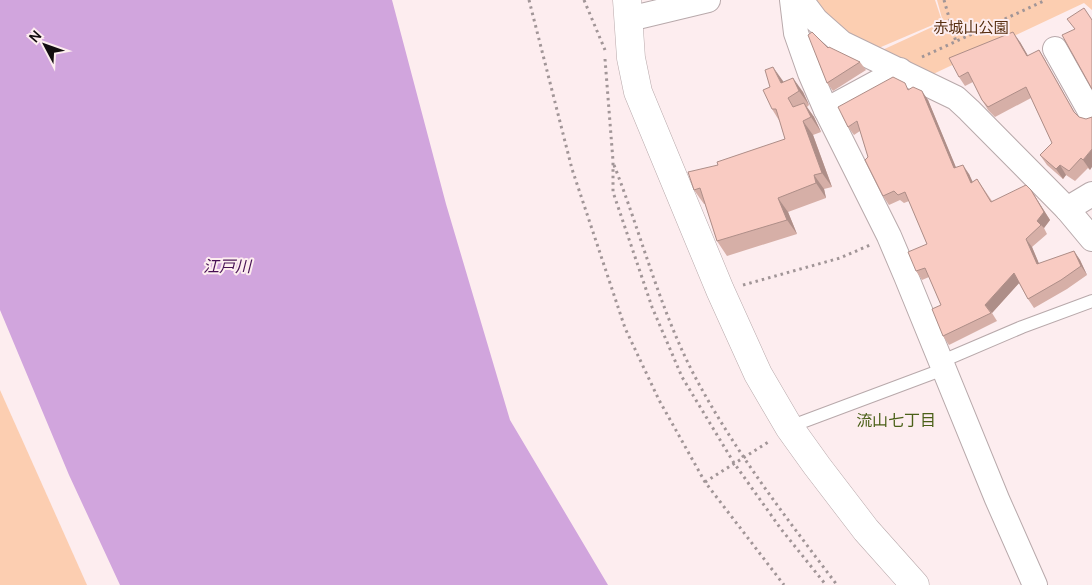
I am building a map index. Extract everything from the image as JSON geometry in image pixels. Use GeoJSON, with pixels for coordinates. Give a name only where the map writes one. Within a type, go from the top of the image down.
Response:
{"type":"FeatureCollection","features":[{"type":"Feature","properties":{"kind":"street"},"geometry":{"type":"LineString","coordinates":[[708,0],[628,10],[630,58],[638,92],[720,290],[783,434],[817,466],[866,530],[914,585]]}},
{"type":"Feature","properties":{"kind":"street"},"geometry":{"type":"LineString","coordinates":[[792,0],[796,33],[810,73],[826,110],[889,236],[997,499],[1035,585]]}},
{"type":"Feature","properties":{"kind":"street"},"geometry":{"type":"LineString","coordinates":[[801,0],[816,20],[842,43],[956,98],[1092,239]]}},
{"type":"Feature","properties":{"kind":"street"},"geometry":{"type":"LineString","coordinates":[[1055,49],[1092,115]]}},
{"type":"Feature","properties":{"kind":"street"},"geometry":{"type":"LineString","coordinates":[[826,110],[898,69]]}},
{"type":"Feature","properties":{"kind":"street"},"geometry":{"type":"LineString","coordinates":[[1066,210],[1092,194]]}},
{"type":"Feature","properties":{"kind":"lane"},"geometry":{"type":"LineString","coordinates":[[783,434],[942,366],[1022,327],[1092,301]]}},
{"type":"Feature","properties":{"kind":"path"},"geometry":{"type":"LineString","coordinates":[[529,0],[572,168],[625,328],[659,400],[705,482],[784,585]]}},
{"type":"Feature","properties":{"kind":"path"},"geometry":{"type":"LineString","coordinates":[[584,0],[604,47],[613,161],[613,192],[652,307],[682,377],[734,463],[781,529],[826,585]]}},
{"type":"Feature","properties":{"kind":"path"},"geometry":{"type":"LineString","coordinates":[[944,0],[956,42]]}},
{"type":"Feature","properties":{"kind":"path"},"geometry":{"type":"LineString","coordinates":[[898,69],[1046,0]]}},
{"type":"Feature","properties":{"kind":"path"},"geometry":{"type":"LineString","coordinates":[[613,161],[659,295],[688,362],[742,457],[837,585]]}},
{"type":"Feature","properties":{"kind":"path"},"geometry":{"type":"LineString","coordinates":[[720,290],[840,258],[889,236]]}},
{"type":"Feature","properties":{"kind":"path"},"geometry":{"type":"LineString","coordinates":[[705,482],[767,441],[783,434]]}},
{"type":"Feature","properties":{"kind":"green space"},"geometry":{"type":"Polygon","coordinates":[[[810,0],[935,0],[942,21],[874,50],[847,38],[810,0]]]}},
{"type":"Feature","properties":{"kind":"green space","name":"赤城山公園"},"geometry":{"type":"Polygon","coordinates":[[[937,0],[1092,0],[1092,10],[1084,3],[929,76],[878,52],[943,22],[937,0]]]}},
{"type":"Feature","properties":{"kind":"green space"},"geometry":{"type":"Polygon","coordinates":[[[0,390],[87,585],[0,585],[0,390]]]}},
{"type":"Feature","properties":{"kind":"water","name":"江戸川"},"geometry":{"type":"Polygon","coordinates":[[[0,0],[392,0],[446,204],[510,420],[608,585],[120,585],[69,475],[0,310],[0,0]]]}},
{"type":"Feature","properties":{"kind":"building"},"geometry":{"type":"Polygon","coordinates":[[[1084,8],[1092,20],[1092,89],[1062,35],[1075,29],[1067,19],[1084,8]]]}},
{"type":"Feature","properties":{"kind":"building"},"geometry":{"type":"Polygon","coordinates":[[[812,32],[828,48],[860,62],[827,83],[808,35],[812,32]]]}},
{"type":"Feature","properties":{"kind":"building"},"geometry":{"type":"Polygon","coordinates":[[[1013,32],[1027,56],[1039,50],[1074,112],[1079,117],[1086,119],[1092,117],[1092,149],[1083,160],[1081,158],[1069,171],[1060,165],[1056,169],[1040,155],[1052,143],[1026,87],[988,107],[982,100],[968,72],[959,77],[949,58],[1013,32]]]}},
{"type":"Feature","properties":{"kind":"building"},"geometry":{"type":"Polygon","coordinates":[[[773,67],[781,83],[793,78],[799,91],[788,98],[793,107],[804,103],[811,117],[803,121],[822,173],[814,175],[816,183],[778,198],[787,220],[717,241],[700,188],[694,190],[688,172],[718,165],[717,162],[785,139],[776,109],[772,109],[763,90],[770,87],[765,70],[773,67]]]}},
{"type":"Feature","properties":{"kind":"building"},"geometry":{"type":"Polygon","coordinates":[[[893,77],[905,83],[908,90],[913,87],[922,91],[954,168],[963,165],[971,183],[977,179],[991,202],[1026,185],[1031,190],[1044,212],[1037,221],[1041,225],[1026,239],[1037,264],[1074,251],[1081,266],[1028,299],[1014,273],[985,305],[991,313],[943,336],[932,309],[941,305],[925,268],[916,271],[908,252],[927,244],[905,192],[898,195],[894,191],[883,196],[865,160],[868,157],[857,121],[848,127],[838,107],[893,77]]]}},
{"type":"Feature","properties":{"kind":"district","name":"流山七丁目"},"geometry":{"type":"Point","coordinates":[896,420]}}]}
